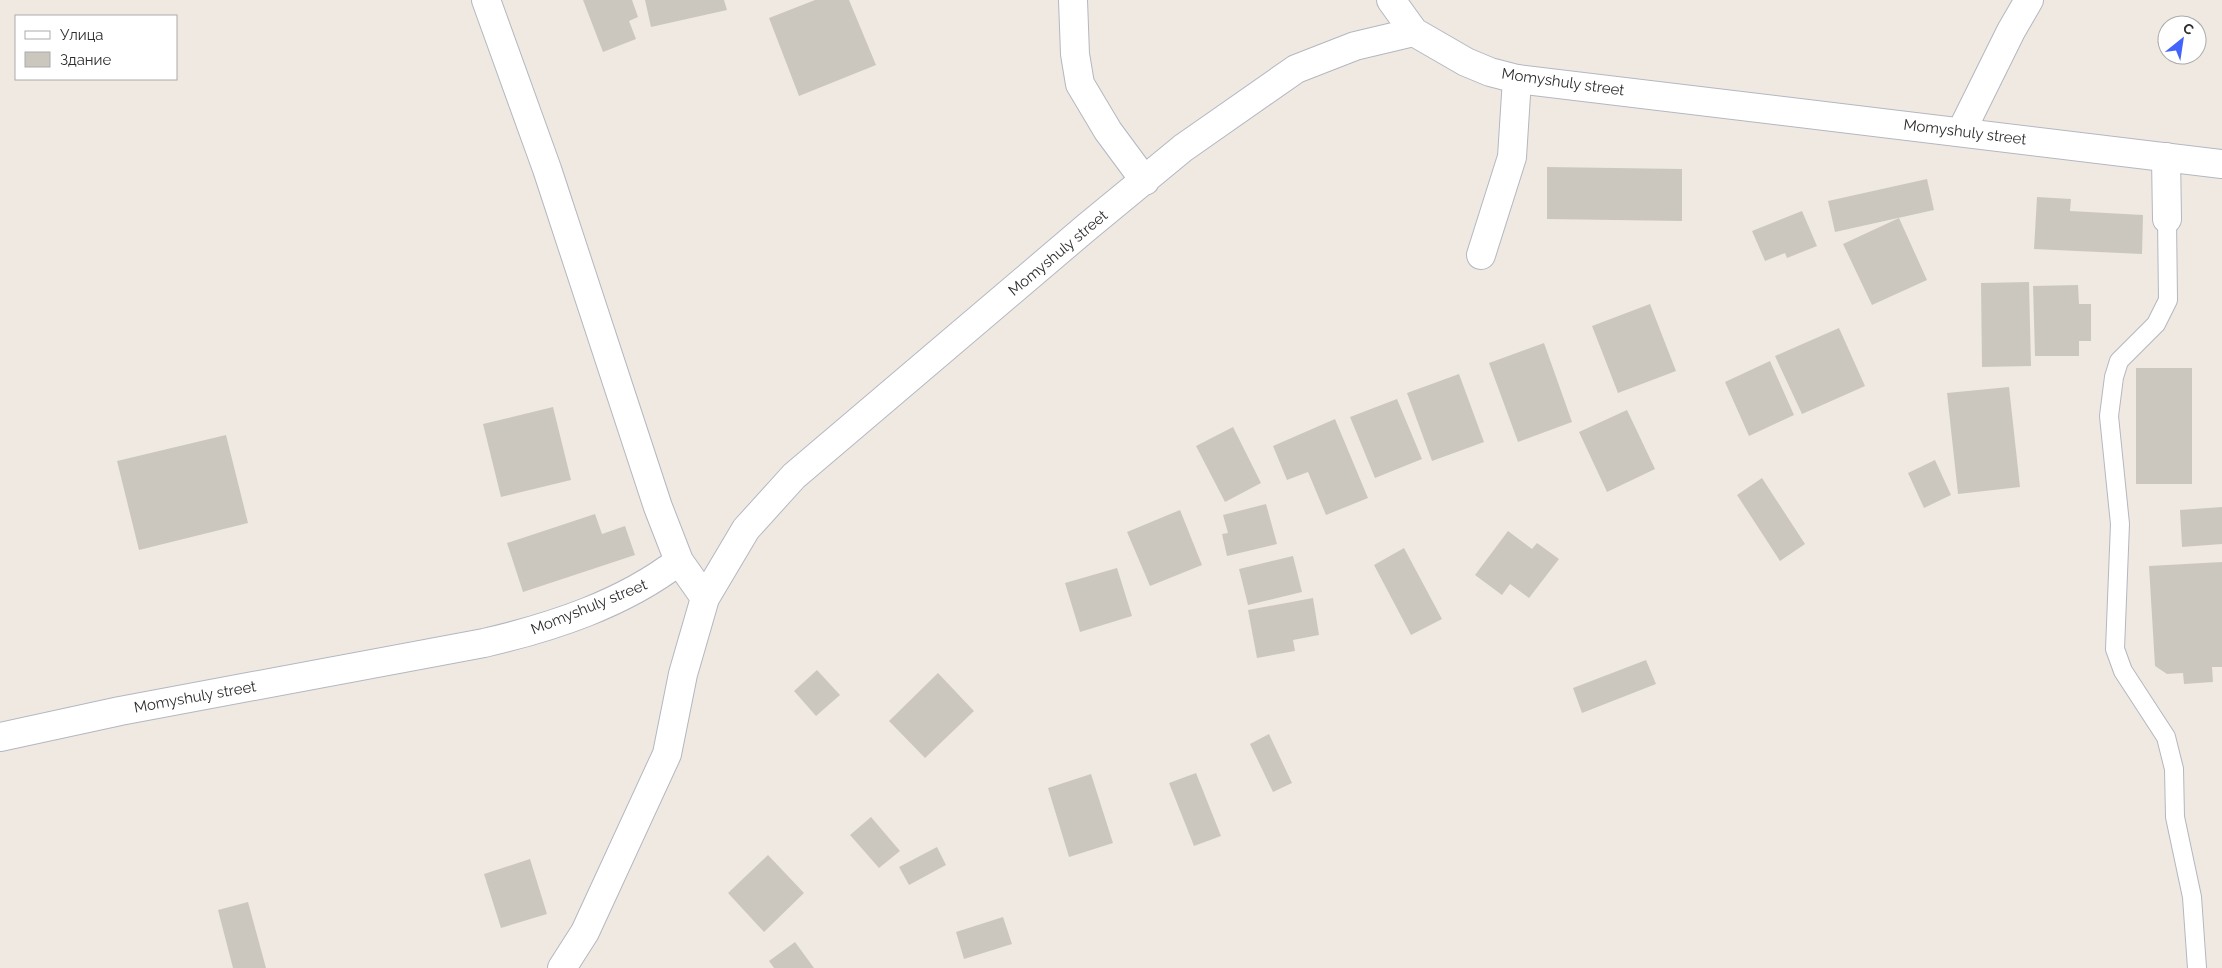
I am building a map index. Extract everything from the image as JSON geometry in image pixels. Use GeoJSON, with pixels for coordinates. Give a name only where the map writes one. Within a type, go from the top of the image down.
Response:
{"type":"FeatureCollection","features":[{"type":"Feature","properties":{"kind":"street"},"geometry":{"type":"LineString","coordinates":[[486,0],[547,169],[658,508],[679,561],[705,598]]}},
{"type":"Feature","properties":{"kind":"street"},"geometry":{"type":"LineString","coordinates":[[1073,0],[1075,54],[1080,84],[1108,131],[1145,180]]}},
{"type":"Feature","properties":{"kind":"street"},"geometry":{"type":"LineString","coordinates":[[1391,0],[1414,32]]}},
{"type":"Feature","properties":{"kind":"street"},"geometry":{"type":"LineString","coordinates":[[1961,132],[2011,30],[2029,0]]}},
{"type":"Feature","properties":{"kind":"street","name":"Momyshuly street"},"geometry":{"type":"LineString","coordinates":[[562,968],[585,932],[667,754],[683,674],[705,598],[746,529],[794,476],[1087,227],[1183,148],[1296,69],[1355,46],[1414,32],[1466,62],[1490,72],[1517,78],[2222,164]]}},
{"type":"Feature","properties":{"kind":"street"},"geometry":{"type":"LineString","coordinates":[[1482,255],[1512,157],[1517,78]]}},
{"type":"Feature","properties":{"kind":"street"},"geometry":{"type":"LineString","coordinates":[[2166,157],[2168,219]]}},
{"type":"Feature","properties":{"kind":"street","name":"Momyshuly street"},"geometry":{"type":"LineString","coordinates":[[0,737],[120,711],[484,643],[533,632],[626,594],[654,580],[679,561]]}},
{"type":"Feature","properties":{"kind":"lane"},"geometry":{"type":"LineString","coordinates":[[2168,219],[2168,300],[2156,324],[2119,361],[2114,377],[2109,416],[2120,524],[2115,649],[2123,671],[2166,737],[2174,769],[2175,817],[2192,897],[2197,968]]}},
{"type":"Feature","properties":{"kind":"building"},"geometry":{"type":"Polygon","coordinates":[[[583,0],[632,0],[638,17],[629,21],[636,39],[603,52],[583,0]]]}},
{"type":"Feature","properties":{"kind":"building"},"geometry":{"type":"Polygon","coordinates":[[[645,0],[724,0],[727,10],[651,27],[645,0]]]}},
{"type":"Feature","properties":{"kind":"building"},"geometry":{"type":"Polygon","coordinates":[[[815,0],[849,0],[876,65],[799,96],[769,18],[815,0]]]}},
{"type":"Feature","properties":{"kind":"building"},"geometry":{"type":"Polygon","coordinates":[[[1547,167],[1682,169],[1682,221],[1547,219],[1547,167]]]}},
{"type":"Feature","properties":{"kind":"building"},"geometry":{"type":"Polygon","coordinates":[[[1927,179],[1934,210],[1835,232],[1828,201],[1927,179]]]}},
{"type":"Feature","properties":{"kind":"building"},"geometry":{"type":"Polygon","coordinates":[[[2037,197],[2071,199],[2070,211],[2143,215],[2142,254],[2034,249],[2037,197]]]}},
{"type":"Feature","properties":{"kind":"building"},"geometry":{"type":"Polygon","coordinates":[[[1802,211],[1817,246],[1787,258],[1785,253],[1765,261],[1752,231],[1802,211]]]}},
{"type":"Feature","properties":{"kind":"building"},"geometry":{"type":"Polygon","coordinates":[[[1899,218],[1927,280],[1872,305],[1843,244],[1899,218]]]}},
{"type":"Feature","properties":{"kind":"building"},"geometry":{"type":"Polygon","coordinates":[[[2029,282],[2031,366],[1982,367],[1981,283],[2029,282]]]}},
{"type":"Feature","properties":{"kind":"building"},"geometry":{"type":"Polygon","coordinates":[[[2078,285],[2079,304],[2091,304],[2091,341],[2079,341],[2079,356],[2035,356],[2033,286],[2078,285]]]}},
{"type":"Feature","properties":{"kind":"building"},"geometry":{"type":"Polygon","coordinates":[[[1650,304],[1676,371],[1618,393],[1592,326],[1650,304]]]}},
{"type":"Feature","properties":{"kind":"building"},"geometry":{"type":"Polygon","coordinates":[[[1839,328],[1865,386],[1802,414],[1775,356],[1839,328]]]}},
{"type":"Feature","properties":{"kind":"building"},"geometry":{"type":"Polygon","coordinates":[[[1544,343],[1572,422],[1518,442],[1489,363],[1544,343]]]}},
{"type":"Feature","properties":{"kind":"building"},"geometry":{"type":"Polygon","coordinates":[[[1770,361],[1794,415],[1749,436],[1725,382],[1770,361]]]}},
{"type":"Feature","properties":{"kind":"building"},"geometry":{"type":"Polygon","coordinates":[[[2136,368],[2192,368],[2192,484],[2136,484],[2136,368]]]}},
{"type":"Feature","properties":{"kind":"building"},"geometry":{"type":"Polygon","coordinates":[[[1459,374],[1484,442],[1432,461],[1407,393],[1459,374]]]}},
{"type":"Feature","properties":{"kind":"building"},"geometry":{"type":"Polygon","coordinates":[[[2009,387],[2020,487],[1958,494],[1947,393],[2009,387]]]}},
{"type":"Feature","properties":{"kind":"building"},"geometry":{"type":"Polygon","coordinates":[[[1397,399],[1422,459],[1375,478],[1350,417],[1397,399]]]}},
{"type":"Feature","properties":{"kind":"building"},"geometry":{"type":"Polygon","coordinates":[[[553,407],[571,480],[501,497],[483,424],[553,407]]]}},
{"type":"Feature","properties":{"kind":"building"},"geometry":{"type":"Polygon","coordinates":[[[1627,410],[1655,469],[1607,492],[1579,432],[1627,410]]]}},
{"type":"Feature","properties":{"kind":"building"},"geometry":{"type":"Polygon","coordinates":[[[1335,419],[1368,498],[1326,515],[1308,472],[1287,480],[1273,446],[1335,419]]]}},
{"type":"Feature","properties":{"kind":"building"},"geometry":{"type":"Polygon","coordinates":[[[1233,427],[1261,483],[1225,502],[1196,446],[1233,427]]]}},
{"type":"Feature","properties":{"kind":"building"},"geometry":{"type":"Polygon","coordinates":[[[226,435],[248,523],[139,550],[117,461],[226,435]]]}},
{"type":"Feature","properties":{"kind":"building"},"geometry":{"type":"Polygon","coordinates":[[[1935,460],[1951,495],[1924,508],[1908,473],[1935,460]]]}},
{"type":"Feature","properties":{"kind":"building"},"geometry":{"type":"Polygon","coordinates":[[[1762,478],[1805,544],[1780,561],[1737,495],[1762,478]]]}},
{"type":"Feature","properties":{"kind":"building"},"geometry":{"type":"Polygon","coordinates":[[[1266,504],[1277,544],[1227,556],[1222,534],[1228,533],[1223,515],[1266,504]]]}},
{"type":"Feature","properties":{"kind":"building"},"geometry":{"type":"Polygon","coordinates":[[[2222,507],[2222,544],[2182,547],[2180,510],[2222,507]]]}},
{"type":"Feature","properties":{"kind":"building"},"geometry":{"type":"Polygon","coordinates":[[[1180,510],[1202,565],[1150,586],[1127,532],[1180,510]]]}},
{"type":"Feature","properties":{"kind":"building"},"geometry":{"type":"Polygon","coordinates":[[[595,514],[602,534],[625,526],[635,555],[523,592],[507,543],[595,514]]]}},
{"type":"Feature","properties":{"kind":"building"},"geometry":{"type":"Polygon","coordinates":[[[1508,531],[1532,549],[1537,543],[1559,559],[1529,598],[1510,584],[1502,595],[1475,575],[1508,531]]]}},
{"type":"Feature","properties":{"kind":"building"},"geometry":{"type":"Polygon","coordinates":[[[1404,548],[1442,619],[1411,635],[1374,565],[1404,548]]]}},
{"type":"Feature","properties":{"kind":"building"},"geometry":{"type":"Polygon","coordinates":[[[1293,556],[1302,592],[1248,605],[1239,569],[1293,556]]]}},
{"type":"Feature","properties":{"kind":"building"},"geometry":{"type":"Polygon","coordinates":[[[2222,562],[2222,667],[2212,667],[2213,682],[2184,684],[2183,673],[2167,674],[2155,666],[2149,566],[2222,562]]]}},
{"type":"Feature","properties":{"kind":"building"},"geometry":{"type":"Polygon","coordinates":[[[1117,568],[1132,616],[1080,632],[1065,583],[1117,568]]]}},
{"type":"Feature","properties":{"kind":"building"},"geometry":{"type":"Polygon","coordinates":[[[1313,598],[1319,635],[1293,640],[1295,651],[1257,658],[1248,610],[1313,598]]]}},
{"type":"Feature","properties":{"kind":"building"},"geometry":{"type":"Polygon","coordinates":[[[1646,660],[1656,684],[1582,713],[1573,688],[1646,660]]]}},
{"type":"Feature","properties":{"kind":"building"},"geometry":{"type":"Polygon","coordinates":[[[817,670],[840,695],[816,716],[794,691],[817,670]]]}},
{"type":"Feature","properties":{"kind":"building"},"geometry":{"type":"Polygon","coordinates":[[[938,673],[974,711],[925,758],[889,721],[938,673]]]}},
{"type":"Feature","properties":{"kind":"building"},"geometry":{"type":"Polygon","coordinates":[[[1269,734],[1292,783],[1273,792],[1250,744],[1269,734]]]}},
{"type":"Feature","properties":{"kind":"building"},"geometry":{"type":"Polygon","coordinates":[[[1196,773],[1221,836],[1194,846],[1169,783],[1196,773]]]}},
{"type":"Feature","properties":{"kind":"building"},"geometry":{"type":"Polygon","coordinates":[[[1091,774],[1113,843],[1069,857],[1048,788],[1091,774]]]}},
{"type":"Feature","properties":{"kind":"building"},"geometry":{"type":"Polygon","coordinates":[[[871,817],[900,851],[879,868],[850,835],[871,817]]]}},
{"type":"Feature","properties":{"kind":"building"},"geometry":{"type":"Polygon","coordinates":[[[937,847],[946,865],[909,885],[899,867],[937,847]]]}},
{"type":"Feature","properties":{"kind":"building"},"geometry":{"type":"Polygon","coordinates":[[[768,855],[804,893],[764,932],[728,893],[768,855]]]}},
{"type":"Feature","properties":{"kind":"building"},"geometry":{"type":"Polygon","coordinates":[[[530,859],[547,914],[501,928],[484,874],[530,859]]]}},
{"type":"Feature","properties":{"kind":"building"},"geometry":{"type":"Polygon","coordinates":[[[248,902],[266,968],[233,968],[218,910],[248,902]]]}},
{"type":"Feature","properties":{"kind":"building"},"geometry":{"type":"Polygon","coordinates":[[[1003,917],[1012,944],[964,959],[956,932],[1003,917]]]}},
{"type":"Feature","properties":{"kind":"building"},"geometry":{"type":"Polygon","coordinates":[[[795,942],[814,968],[774,968],[769,961],[795,942]]]}}]}
